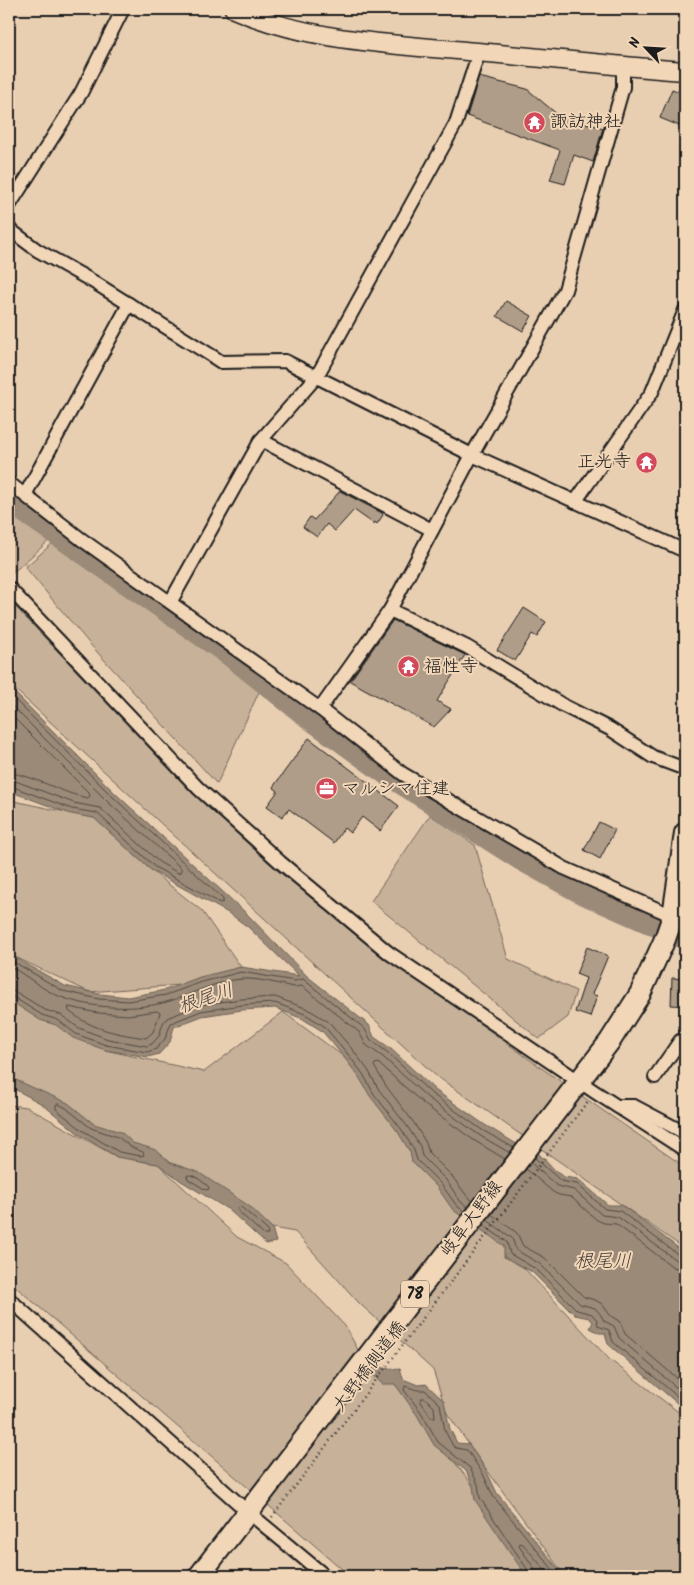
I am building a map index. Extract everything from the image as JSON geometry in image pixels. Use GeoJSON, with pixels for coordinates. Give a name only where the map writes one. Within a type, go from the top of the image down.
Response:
{"type":"FeatureCollection","features":[{"type":"Feature","properties":{"kind":"main road","name":"岐阜大野線"},"geometry":{"type":"LineString","coordinates":[[199,1576],[610,1041],[640,994],[674,925],[685,833]]}},
{"type":"Feature","properties":{"kind":"street"},"geometry":{"type":"LineString","coordinates":[[9,206],[80,92],[123,9]]}},
{"type":"Feature","properties":{"kind":"street"},"geometry":{"type":"LineString","coordinates":[[234,9],[295,30],[365,42],[623,67],[685,71]]}},
{"type":"Feature","properties":{"kind":"street"},"geometry":{"type":"LineString","coordinates":[[171,601],[262,440],[317,376],[456,123],[479,52]]}},
{"type":"Feature","properties":{"kind":"street"},"geometry":{"type":"LineString","coordinates":[[320,709],[390,610],[472,455],[565,290],[623,87],[623,67]]}},
{"type":"Feature","properties":{"kind":"street"},"geometry":{"type":"LineString","coordinates":[[9,229],[37,250],[92,281],[220,362],[286,361],[472,455],[685,551]]}},
{"type":"Feature","properties":{"kind":"street"},"geometry":{"type":"LineString","coordinates":[[25,495],[129,304]]}},
{"type":"Feature","properties":{"kind":"street"},"geometry":{"type":"LineString","coordinates":[[575,502],[652,392],[685,310]]}},
{"type":"Feature","properties":{"kind":"street"},"geometry":{"type":"LineString","coordinates":[[262,440],[432,530]]}},
{"type":"Feature","properties":{"kind":"street"},"geometry":{"type":"LineString","coordinates":[[9,483],[81,539],[171,601],[320,709],[403,774],[564,868],[674,925]]}},
{"type":"Feature","properties":{"kind":"street"},"geometry":{"type":"LineString","coordinates":[[9,588],[179,770],[280,862],[389,953],[574,1086],[595,1092],[685,1150]]}},
{"type":"Feature","properties":{"kind":"street"},"geometry":{"type":"LineString","coordinates":[[390,610],[467,647],[564,706],[610,729],[653,757],[685,768]]}},
{"type":"Feature","properties":{"kind":"street"},"geometry":{"type":"LineString","coordinates":[[655,1077],[680,1041],[685,1042]]}},
{"type":"Feature","properties":{"kind":"street"},"geometry":{"type":"LineString","coordinates":[[617,1106],[634,1106],[685,1133]]}},
{"type":"Feature","properties":{"kind":"street"},"geometry":{"type":"LineString","coordinates":[[9,1299],[248,1512],[325,1576]]}},
{"type":"Feature","properties":{"kind":"path","name":"大野橋側道橋"},"geometry":{"type":"LineString","coordinates":[[274,1514],[595,1092]]}},
{"type":"Feature","properties":{"kind":"shaded area"},"geometry":{"type":"Polygon","coordinates":[[[9,505],[51,539],[9,576],[9,505]]]}},
{"type":"Feature","properties":{"kind":"shaded area"},"geometry":{"type":"Polygon","coordinates":[[[60,537],[263,683],[217,784],[88,642],[25,567],[60,537]]]}},
{"type":"Feature","properties":{"kind":"shaded area"},"geometry":{"type":"Polygon","coordinates":[[[9,600],[192,793],[278,871],[402,968],[550,1074],[685,1167],[685,1249],[435,1075],[9,684],[9,600]]]}},
{"type":"Feature","properties":{"kind":"shaded area"},"geometry":{"type":"Polygon","coordinates":[[[9,800],[94,818],[152,871],[202,911],[241,967],[179,985],[89,992],[9,954],[9,800]]]}},
{"type":"Feature","properties":{"kind":"shaded area"},"geometry":{"type":"Polygon","coordinates":[[[430,815],[475,845],[508,959],[576,991],[568,1017],[539,1039],[371,901],[430,815]]]}},
{"type":"Feature","properties":{"kind":"shaded area"},"geometry":{"type":"Polygon","coordinates":[[[9,996],[105,1050],[204,1072],[283,1012],[343,1056],[522,1266],[610,1360],[685,1417],[685,1576],[565,1576],[447,1413],[433,1370],[360,1304],[295,1232],[272,1228],[9,1078],[9,996]]]}},
{"type":"Feature","properties":{"kind":"shaded area"},"geometry":{"type":"Polygon","coordinates":[[[9,1105],[27,1107],[117,1157],[158,1164],[237,1237],[286,1263],[345,1326],[370,1372],[395,1384],[473,1486],[527,1576],[350,1576],[9,1281],[9,1105]]]}},
{"type":"Feature","properties":{"kind":"water","name":"根尾川"},"geometry":{"type":"Polygon","coordinates":[[[9,687],[116,794],[246,913],[307,976],[369,1025],[374,1037],[390,1048],[435,1090],[485,1125],[515,1143],[539,1154],[555,1171],[564,1177],[578,1179],[608,1205],[621,1205],[685,1253],[685,1410],[608,1344],[605,1333],[599,1333],[590,1328],[593,1322],[589,1318],[575,1315],[532,1272],[504,1257],[504,1246],[453,1210],[437,1187],[412,1162],[410,1152],[398,1132],[370,1096],[359,1077],[343,1056],[322,1031],[303,1019],[275,1008],[242,1010],[202,1016],[174,1027],[170,1042],[159,1054],[148,1057],[105,1050],[73,1038],[56,1025],[40,1020],[9,1000],[9,954],[65,986],[100,994],[128,997],[165,990],[200,977],[241,967],[299,976],[248,927],[230,914],[152,871],[94,818],[71,814],[9,791],[9,687]]]}},
{"type":"Feature","properties":{"kind":"water"},"geometry":{"type":"Polygon","coordinates":[[[9,1077],[68,1103],[94,1124],[121,1132],[133,1143],[156,1150],[171,1163],[198,1172],[249,1206],[272,1228],[276,1242],[266,1244],[229,1210],[181,1181],[158,1164],[117,1157],[79,1134],[42,1104],[9,1086],[9,1077]]]}},
{"type":"Feature","properties":{"kind":"water"},"geometry":{"type":"Polygon","coordinates":[[[372,1366],[390,1369],[400,1368],[403,1379],[418,1385],[426,1384],[444,1401],[450,1429],[457,1443],[469,1444],[487,1472],[497,1493],[564,1576],[526,1576],[475,1500],[473,1486],[466,1471],[434,1445],[417,1415],[395,1384],[382,1384],[370,1372],[372,1366]]]}},
{"type":"Feature","properties":{"kind":"building","name":"諏訪神社"},"geometry":{"type":"Polygon","coordinates":[[[479,77],[527,89],[558,115],[603,128],[593,162],[574,155],[565,184],[550,180],[560,150],[467,116],[479,77]]]}},
{"type":"Feature","properties":{"kind":"building"},"geometry":{"type":"Polygon","coordinates":[[[672,89],[685,94],[685,119],[682,127],[660,118],[672,89]]]}},
{"type":"Feature","properties":{"kind":"building"},"geometry":{"type":"Polygon","coordinates":[[[506,301],[532,316],[523,331],[497,316],[506,301]]]}},
{"type":"Feature","properties":{"kind":"building"},"geometry":{"type":"Polygon","coordinates":[[[340,491],[382,513],[383,515],[377,524],[375,522],[374,524],[354,510],[335,531],[327,524],[317,537],[303,527],[310,517],[314,520],[340,491]]]}},
{"type":"Feature","properties":{"kind":"building"},"geometry":{"type":"Polygon","coordinates":[[[524,608],[546,622],[537,637],[532,634],[515,661],[497,650],[524,608]]]}},
{"type":"Feature","properties":{"kind":"building","name":"福性寺"},"geometry":{"type":"Polygon","coordinates":[[[393,620],[465,655],[437,701],[451,709],[434,727],[350,681],[393,620]]]}},
{"type":"Feature","properties":{"kind":"building","name":"マルシマ住建"},"geometry":{"type":"Polygon","coordinates":[[[309,738],[399,806],[380,831],[362,817],[350,833],[344,828],[334,843],[289,809],[282,817],[267,806],[278,791],[273,787],[309,738]]]}},
{"type":"Feature","properties":{"kind":"building"},"geometry":{"type":"Polygon","coordinates":[[[599,822],[615,830],[600,859],[584,850],[599,822]]]}},
{"type":"Feature","properties":{"kind":"building"},"geometry":{"type":"Polygon","coordinates":[[[587,947],[608,956],[592,994],[597,996],[590,1017],[575,1012],[586,978],[576,974],[587,947]]]}},
{"type":"Feature","properties":{"kind":"building"},"geometry":{"type":"Polygon","coordinates":[[[672,978],[685,979],[685,1006],[671,1005],[672,978]]]}},
{"type":"Feature","properties":{"kind":"waterway"},"geometry":{"type":"LineString","coordinates":[[9,497],[24,510],[229,653],[306,714],[389,774],[521,858],[581,891],[685,937]]}},
{"type":"Feature","properties":{"kind":"place","name":"諏訪神社"},"geometry":{"type":"Point","coordinates":[534,122]}},
{"type":"Feature","properties":{"kind":"place","name":"正光寺"},"geometry":{"type":"Point","coordinates":[647,462]}},
{"type":"Feature","properties":{"kind":"place","name":"福性寺"},"geometry":{"type":"Point","coordinates":[408,667]}},
{"type":"Feature","properties":{"kind":"place","name":"マルシマ住建"},"geometry":{"type":"Point","coordinates":[326,789]}}]}
